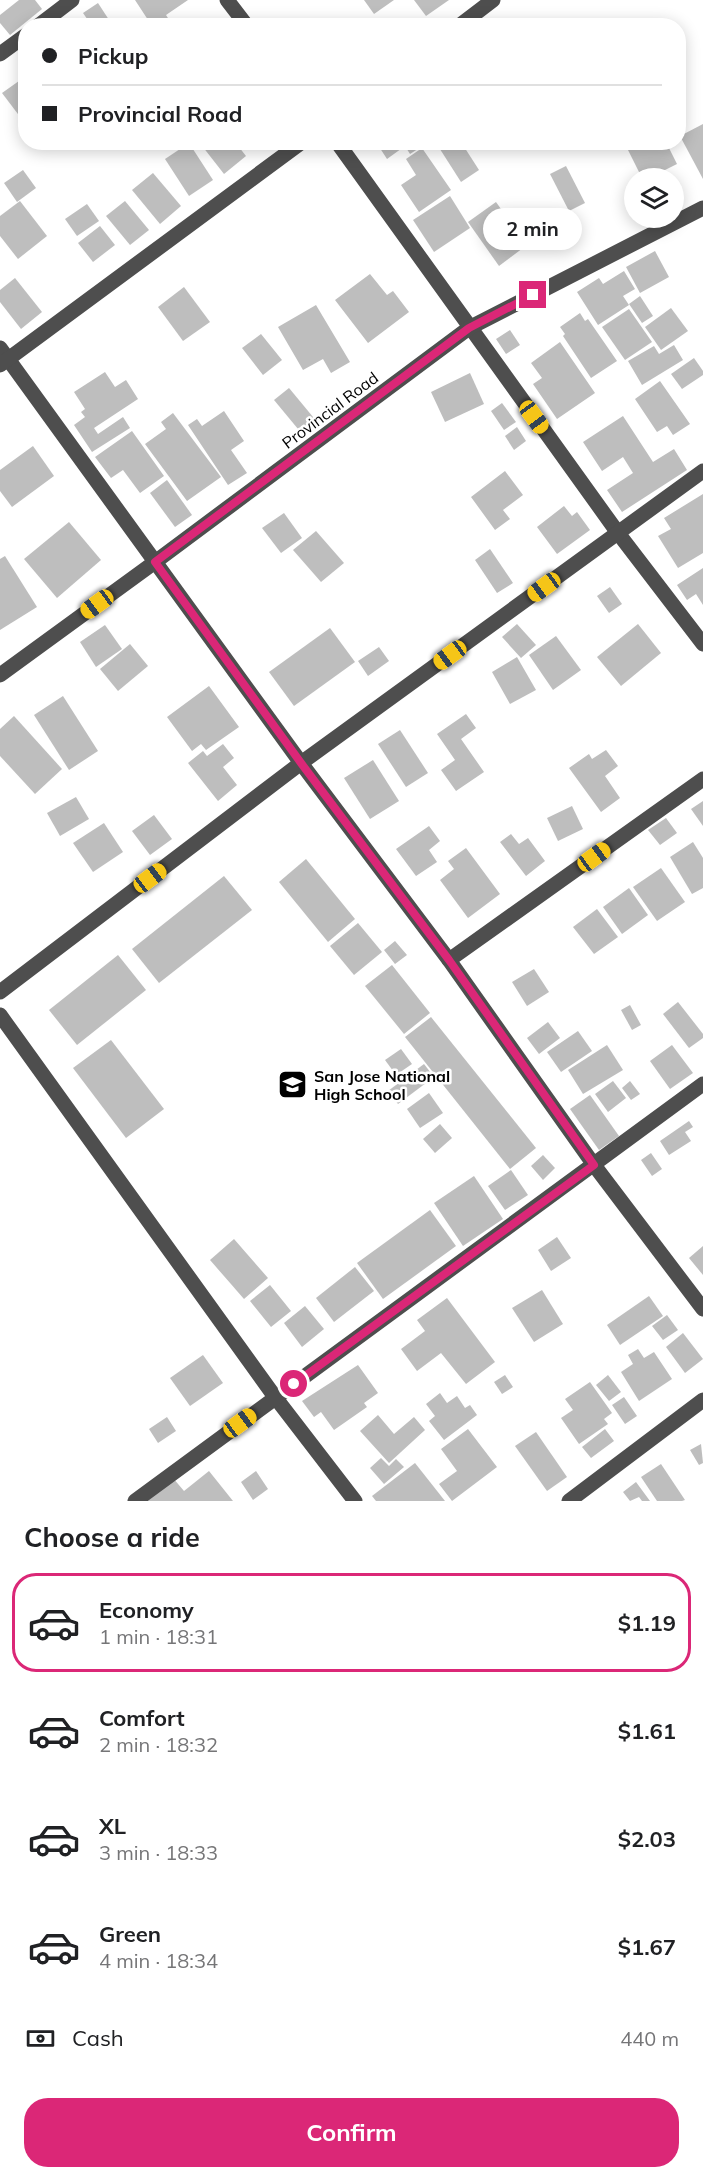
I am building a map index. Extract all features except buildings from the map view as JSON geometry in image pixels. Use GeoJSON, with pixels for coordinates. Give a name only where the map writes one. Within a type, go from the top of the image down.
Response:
{"type":"FeatureCollection","features":[{"type":"Feature","properties":{"kind":"street"},"geometry":{"type":"LineString","coordinates":[[48,18],[72,0]]}},
{"type":"Feature","properties":{"kind":"street"},"geometry":{"type":"LineString","coordinates":[[227,0],[241,18]]}},
{"type":"Feature","properties":{"kind":"street"},"geometry":{"type":"LineString","coordinates":[[469,18],[493,0]]}},
{"type":"Feature","properties":{"kind":"street"},"geometry":{"type":"LineString","coordinates":[[0,54],[18,41]]}},
{"type":"Feature","properties":{"kind":"street"},"geometry":{"type":"LineString","coordinates":[[291,150],[3,357],[301,763],[449,960],[594,1165],[703,1309]]}},
{"type":"Feature","properties":{"kind":"street"},"geometry":{"type":"LineString","coordinates":[[343,150],[618,533],[703,644]]}},
{"type":"Feature","properties":{"kind":"street","name":"Provincial Road"},"geometry":{"type":"LineString","coordinates":[[0,675],[469,328],[703,208]]}},
{"type":"Feature","properties":{"kind":"street"},"geometry":{"type":"LineString","coordinates":[[0,992],[301,763],[703,471]]}},
{"type":"Feature","properties":{"kind":"street"},"geometry":{"type":"LineString","coordinates":[[449,960],[703,779]]}},
{"type":"Feature","properties":{"kind":"street"},"geometry":{"type":"LineString","coordinates":[[0,1014],[275,1397],[355,1501]]}},
{"type":"Feature","properties":{"kind":"street"},"geometry":{"type":"LineString","coordinates":[[135,1501],[703,1084]]}},
{"type":"Feature","properties":{"kind":"street"},"geometry":{"type":"LineString","coordinates":[[569,1501],[703,1400]]}},
{"type":"Feature","properties":{"kind":"place","name":"San Jose National High School"},"geometry":{"type":"Point","coordinates":[293,1085]}},
{"type":"Feature","properties":{"kind":"route"},"geometry":{"type":"LineString","coordinates":[[294,1384],[594,1165],[449,960],[301,763],[155,562],[469,328],[533,295]]}}]}
